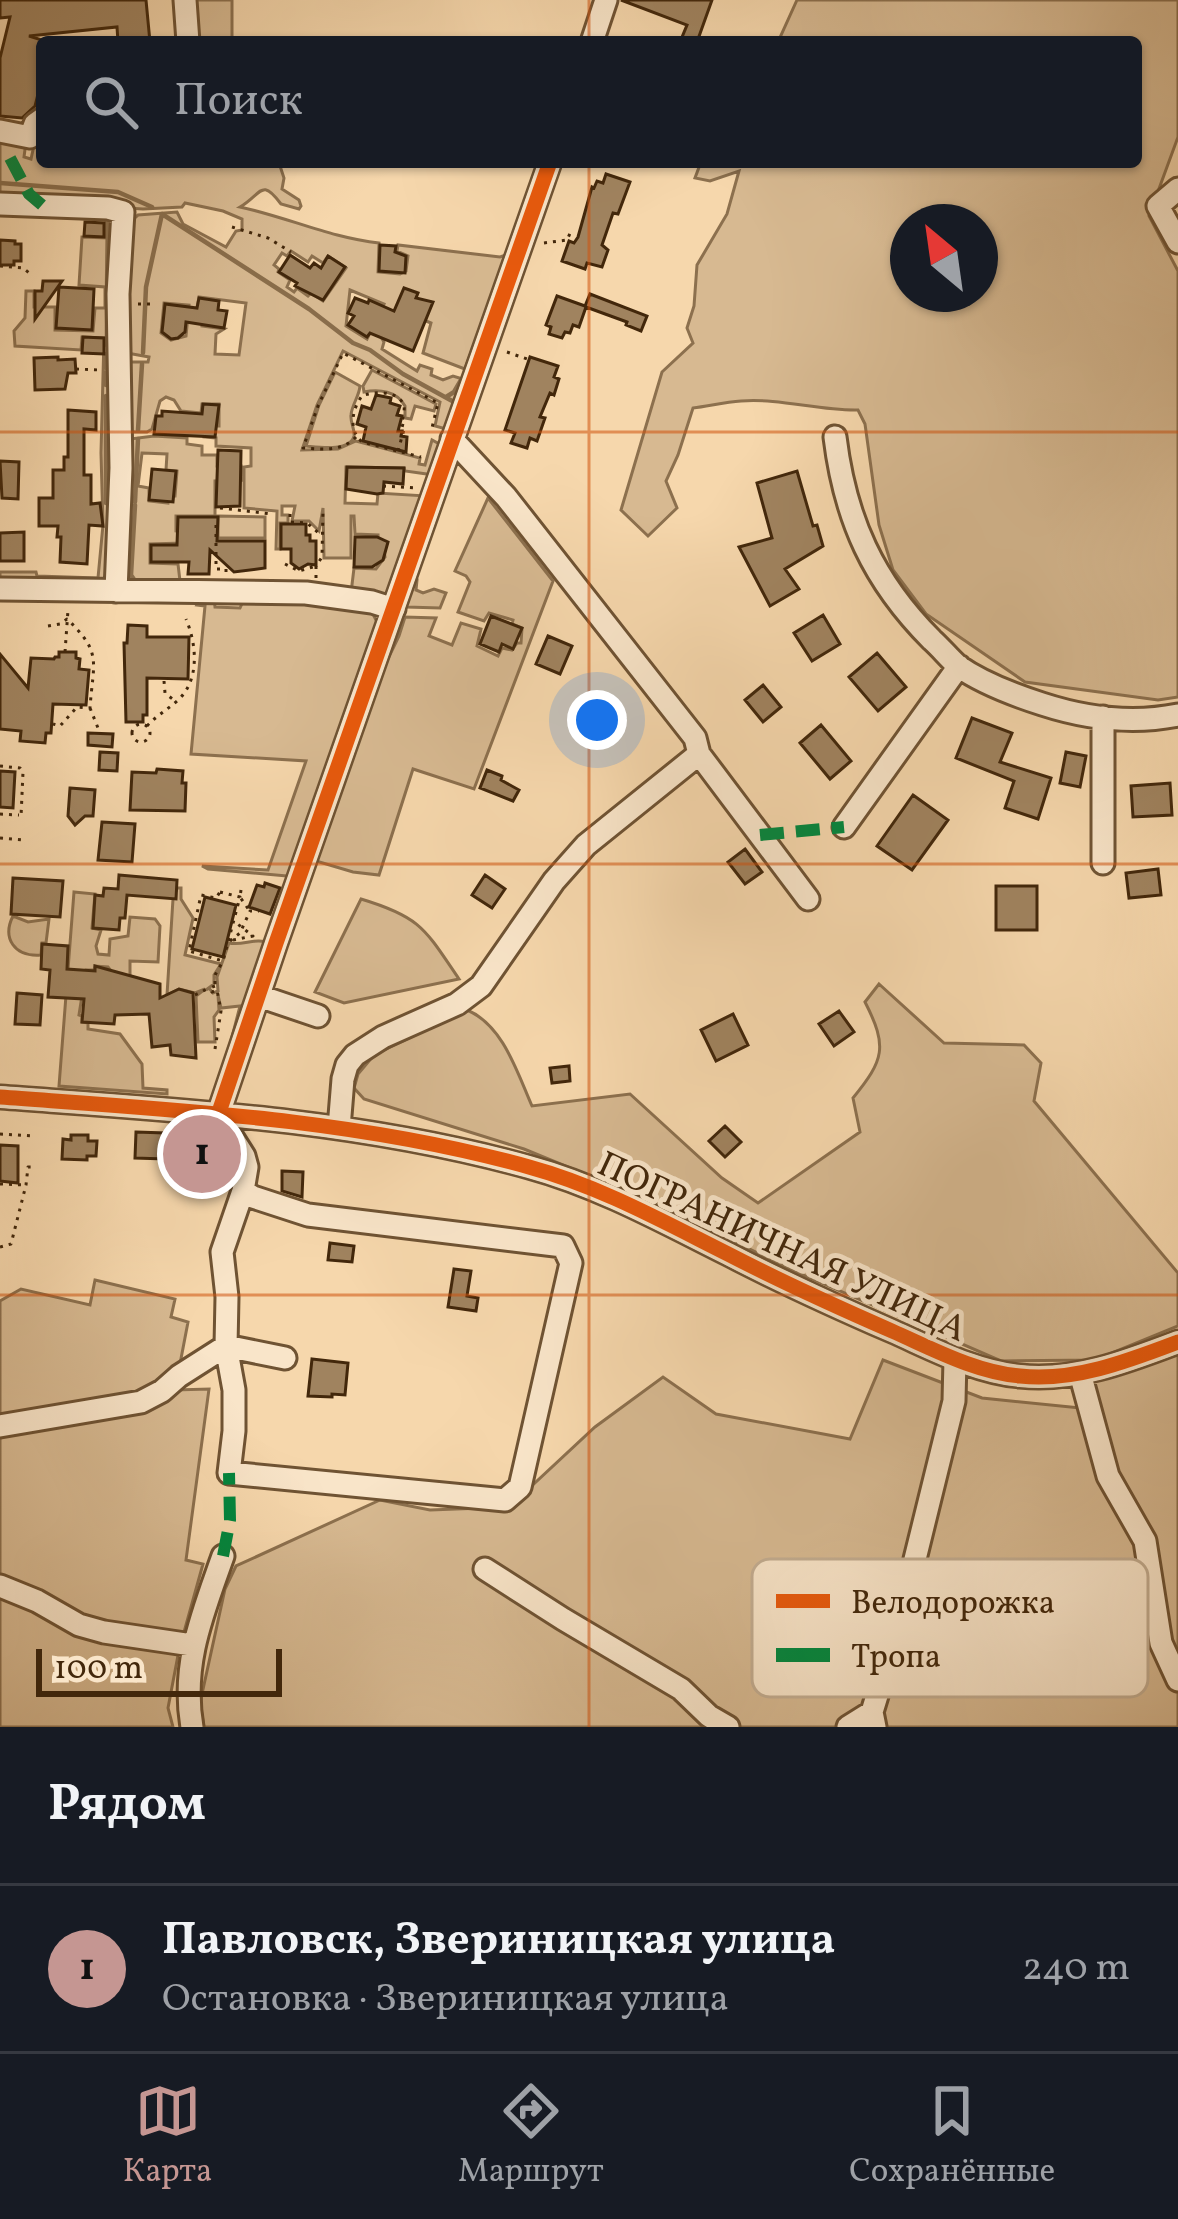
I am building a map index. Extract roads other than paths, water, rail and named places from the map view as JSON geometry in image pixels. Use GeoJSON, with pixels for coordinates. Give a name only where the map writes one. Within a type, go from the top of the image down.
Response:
{"type":"FeatureCollection","features":[{"type":"Feature","properties":{"kind":"street"},"geometry":{"type":"LineString","coordinates":[[185,0],[188,36]]}},
{"type":"Feature","properties":{"kind":"street"},"geometry":{"type":"LineString","coordinates":[[594,36],[606,0]]}},
{"type":"Feature","properties":{"kind":"street"},"geometry":{"type":"LineString","coordinates":[[0,131],[30,137],[36,123]]}},
{"type":"Feature","properties":{"kind":"street"},"geometry":{"type":"LineString","coordinates":[[243,1191],[308,1215],[563,1246],[572,1263],[520,1487],[505,1500],[230,1473],[234,1390],[226,1346],[222,1252],[247,1167],[218,1115],[394,609],[441,435],[548,168]]}},
{"type":"Feature","properties":{"kind":"street"},"geometry":{"type":"LineString","coordinates":[[1178,189],[1158,206],[1178,242]]}},
{"type":"Feature","properties":{"kind":"street"},"geometry":{"type":"LineString","coordinates":[[0,204],[124,212],[118,294],[121,468],[116,591]]}},
{"type":"Feature","properties":{"kind":"street"},"geometry":{"type":"LineString","coordinates":[[441,435],[519,514],[695,737],[699,754],[808,899]]}},
{"type":"Feature","properties":{"kind":"street"},"geometry":{"type":"LineString","coordinates":[[835,437],[847,508],[867,552],[901,608],[959,666],[1019,697],[1071,714],[1121,719],[1178,715]]}},
{"type":"Feature","properties":{"kind":"street"},"geometry":{"type":"LineString","coordinates":[[0,589],[306,593],[394,609]]}},
{"type":"Feature","properties":{"kind":"street"},"geometry":{"type":"LineString","coordinates":[[844,827],[959,666]]}},
{"type":"Feature","properties":{"kind":"street"},"geometry":{"type":"LineString","coordinates":[[1103,717],[1103,863]]}},
{"type":"Feature","properties":{"kind":"street"},"geometry":{"type":"LineString","coordinates":[[339,1128],[343,1079],[355,1055],[457,1004],[481,986],[554,881],[586,845],[699,754]]}},
{"type":"Feature","properties":{"kind":"street"},"geometry":{"type":"LineString","coordinates":[[259,995],[318,1016]]}},
{"type":"Feature","properties":{"kind":"street","name":"ПОГРАНИЧНАЯ УЛИЦА"},"geometry":{"type":"LineString","coordinates":[[0,1097],[277,1118],[506,1161],[566,1178],[647,1213],[799,1290],[988,1371],[1024,1377],[1080,1373],[1178,1342]]}},
{"type":"Feature","properties":{"kind":"street"},"geometry":{"type":"LineString","coordinates":[[0,1426],[141,1402],[226,1346],[285,1358]]}},
{"type":"Feature","properties":{"kind":"street"},"geometry":{"type":"LineString","coordinates":[[915,1559],[954,1401],[955,1359]]}},
{"type":"Feature","properties":{"kind":"street"},"geometry":{"type":"LineString","coordinates":[[1080,1373],[1108,1476],[1145,1540],[1148,1559]]}},
{"type":"Feature","properties":{"kind":"street"},"geometry":{"type":"LineString","coordinates":[[192,1727],[192,1646],[223,1556]]}},
{"type":"Feature","properties":{"kind":"street"},"geometry":{"type":"LineString","coordinates":[[1148,1559],[1161,1643],[1178,1680]]}},
{"type":"Feature","properties":{"kind":"street"},"geometry":{"type":"LineString","coordinates":[[485,1568],[681,1689],[728,1727]]}},
{"type":"Feature","properties":{"kind":"street"},"geometry":{"type":"LineString","coordinates":[[0,1586],[79,1625],[192,1646]]}},
{"type":"Feature","properties":{"kind":"street"},"geometry":{"type":"LineString","coordinates":[[848,1727],[873,1719]]}},
{"type":"Feature","properties":{"kind":"waterway"},"geometry":{"type":"LineString","coordinates":[[0,183],[118,192],[152,207]]}},
{"type":"Feature","properties":{"kind":"waterway"},"geometry":{"type":"LineString","coordinates":[[107,291],[108,214]]}},
{"type":"Feature","properties":{"kind":"waterway"},"geometry":{"type":"LineString","coordinates":[[143,353],[146,287],[162,214],[353,343],[454,402]]}},
{"type":"Feature","properties":{"kind":"waterway"},"geometry":{"type":"LineString","coordinates":[[107,300],[107,345]]}},
{"type":"Feature","properties":{"kind":"waterway"},"geometry":{"type":"LineString","coordinates":[[466,368],[475,344]]}},
{"type":"Feature","properties":{"kind":"waterway"},"geometry":{"type":"LineString","coordinates":[[106,354],[106,368]]}},
{"type":"Feature","properties":{"kind":"waterway"},"geometry":{"type":"LineString","coordinates":[[138,430],[142,364]]}},
{"type":"Feature","properties":{"kind":"waterway"},"geometry":{"type":"LineString","coordinates":[[106,372],[106,385]]}},
{"type":"Feature","properties":{"kind":"waterway"},"geometry":{"type":"LineString","coordinates":[[446,397],[461,380]]}},
{"type":"Feature","properties":{"kind":"waterway"},"geometry":{"type":"LineString","coordinates":[[106,396],[106,503]]}},
{"type":"Feature","properties":{"kind":"waterway"},"geometry":{"type":"LineString","coordinates":[[135,502],[138,439]]}},
{"type":"Feature","properties":{"kind":"waterway"},"geometry":{"type":"LineString","coordinates":[[135,505],[131,575],[135,581]]}},
{"type":"Feature","properties":{"kind":"place","name":"Павловск, Звериницкая улица"},"geometry":{"type":"Point","coordinates":[202,1154]}}]}
